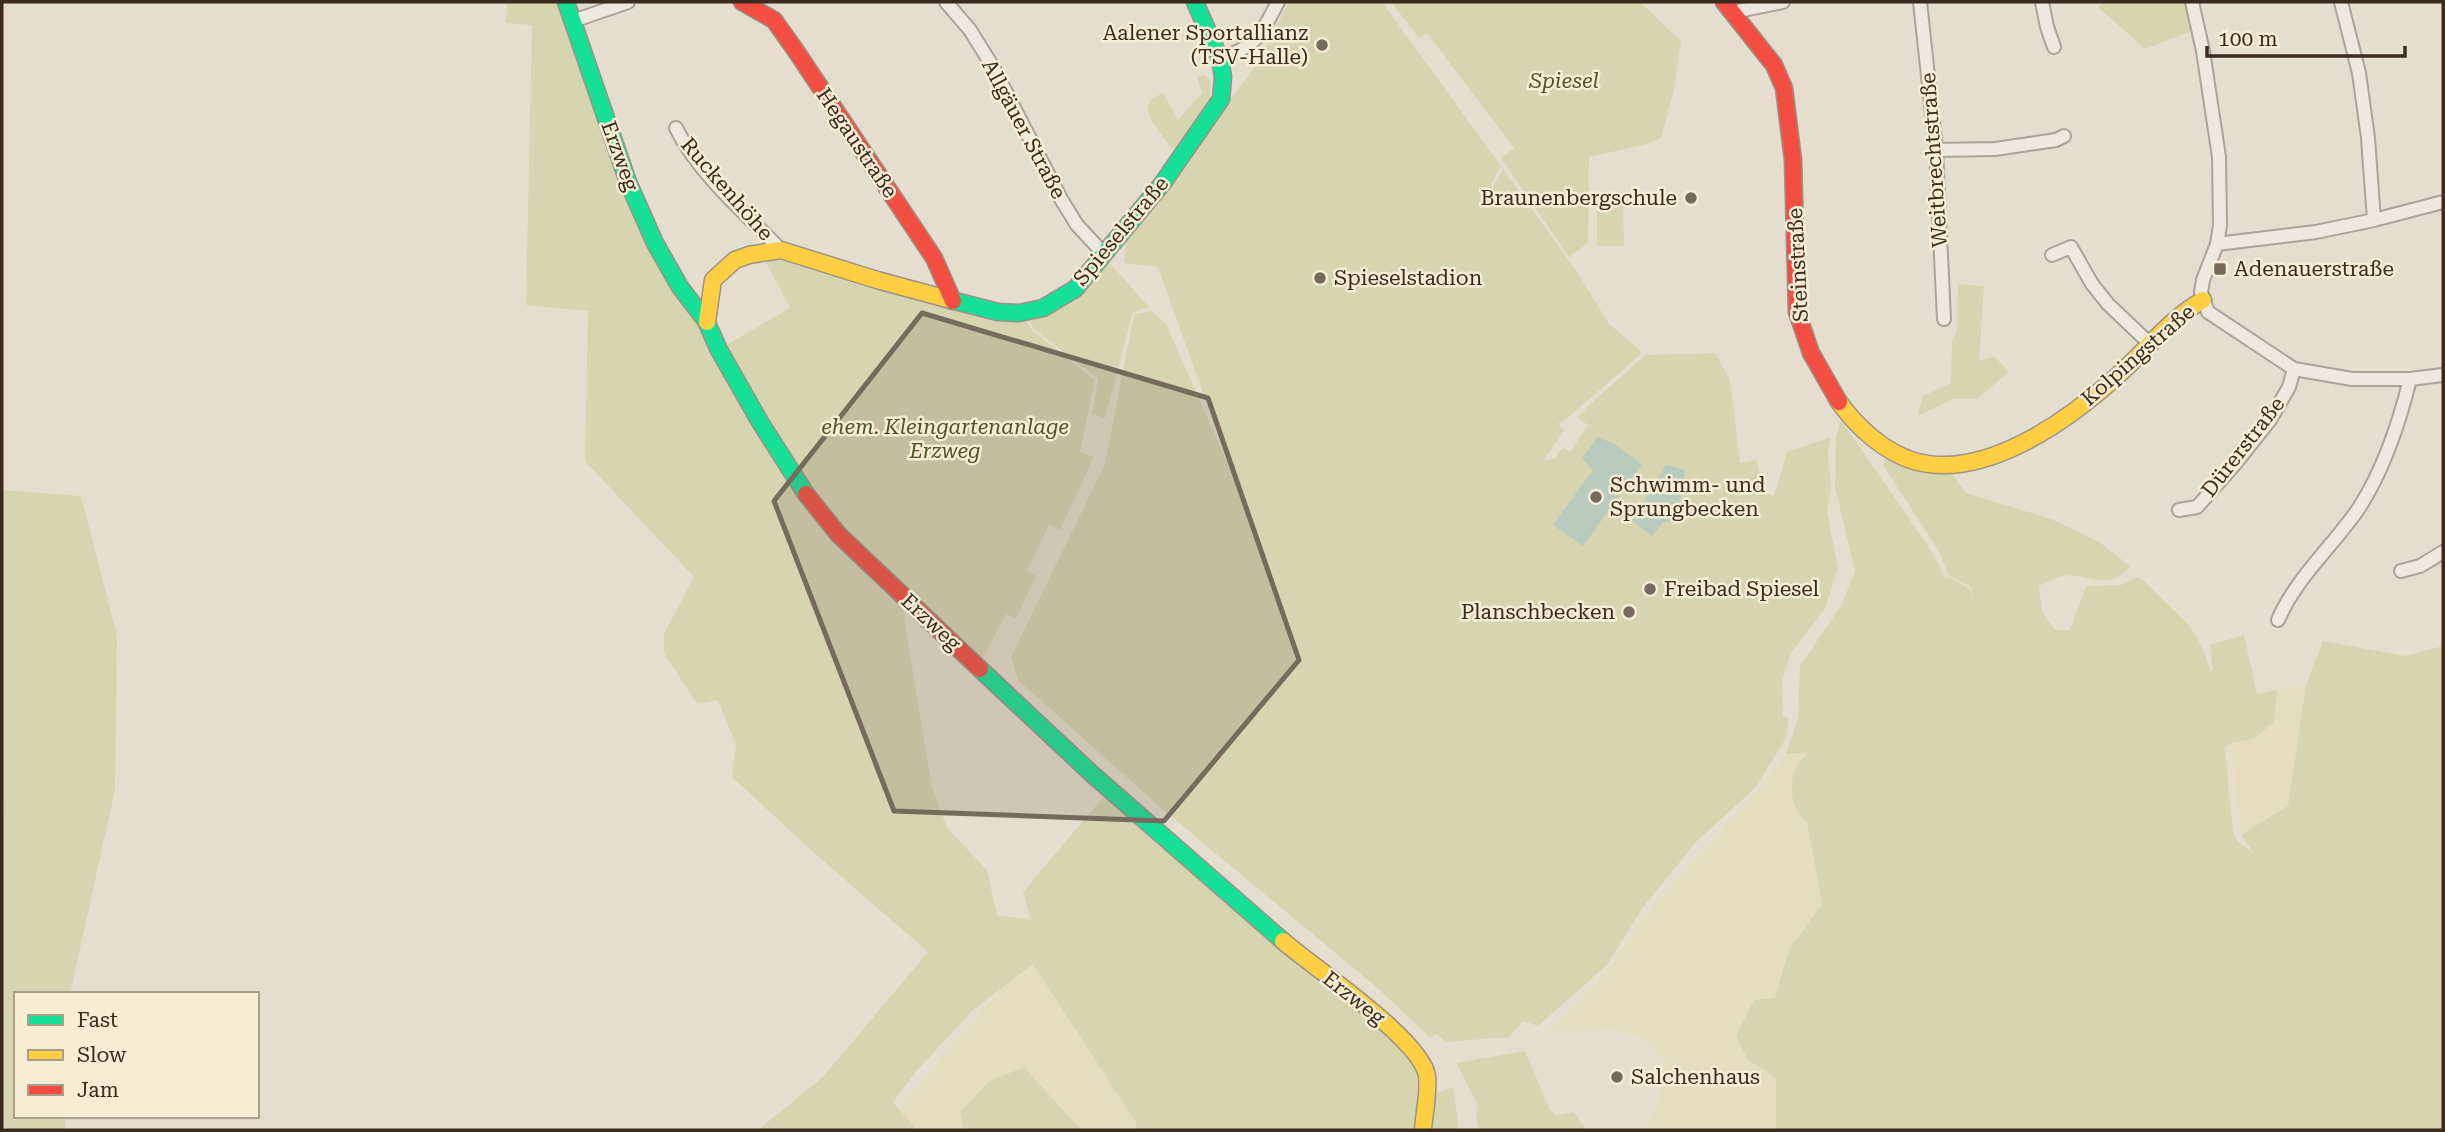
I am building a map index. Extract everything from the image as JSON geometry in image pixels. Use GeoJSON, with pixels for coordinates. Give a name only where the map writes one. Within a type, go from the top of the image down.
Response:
{"type":"FeatureCollection","features":[{"type":"Feature","properties":{"kind":"street","name":"Erzweg"},"geometry":{"type":"LineString","coordinates":[[566,2],[640,210],[689,301],[707,321],[713,338],[745,396],[811,505],[838,534],[1092,774],[1289,946],[1398,1032],[1416,1052],[1427,1075],[1423,1130]]}},
{"type":"Feature","properties":{"kind":"street"},"geometry":{"type":"LineString","coordinates":[[573,21],[628,2]]}},
{"type":"Feature","properties":{"kind":"street","name":"Hegaustraße"},"geometry":{"type":"LineString","coordinates":[[742,2],[774,20],[802,59],[934,258],[953,301]]}},
{"type":"Feature","properties":{"kind":"street","name":"Allgäuer Straße"},"geometry":{"type":"LineString","coordinates":[[946,2],[970,30],[993,67],[1066,208],[1077,225],[1105,255]]}},
{"type":"Feature","properties":{"kind":"street","name":"Spieselstraße"},"geometry":{"type":"LineString","coordinates":[[707,321],[713,280],[735,260],[781,250],[877,280],[998,312],[1020,313],[1043,308],[1075,289],[1162,184],[1221,99],[1223,77],[1220,59],[1195,2]]}},
{"type":"Feature","properties":{"kind":"street"},"geometry":{"type":"LineString","coordinates":[[1220,59],[1244,51],[1258,38],[1278,2]]}},
{"type":"Feature","properties":{"kind":"street"},"geometry":{"type":"LineString","coordinates":[[1729,7],[1783,2]]}},
{"type":"Feature","properties":{"kind":"street","name":"Weitbrechtstraße"},"geometry":{"type":"LineString","coordinates":[[1920,2],[1936,150],[1944,319]]}},
{"type":"Feature","properties":{"kind":"street"},"geometry":{"type":"LineString","coordinates":[[2042,2],[2054,47]]}},
{"type":"Feature","properties":{"kind":"street","name":"Kolpingstraße"},"geometry":{"type":"LineString","coordinates":[[1952,466],[1987,458],[2042,432],[2115,378],[2185,309],[2203,300],[2203,280],[2217,244],[2220,225],[2219,157],[2203,51],[2192,2]]}},
{"type":"Feature","properties":{"kind":"street"},"geometry":{"type":"LineString","coordinates":[[2341,2],[2359,73],[2368,138],[2374,220]]}},
{"type":"Feature","properties":{"kind":"street","name":"Steinstraße"},"geometry":{"type":"LineString","coordinates":[[1729,7],[1774,65],[1784,88],[1793,160],[1797,312],[1806,343],[1843,408],[1876,444],[1904,459],[1952,466]]}},
{"type":"Feature","properties":{"kind":"street","name":"Ruckenhöhe"},"geometry":{"type":"LineString","coordinates":[[676,128],[683,143],[712,178],[781,250]]}},
{"type":"Feature","properties":{"kind":"street"},"geometry":{"type":"LineString","coordinates":[[1936,150],[1995,149],[2056,140],[2064,136]]}},
{"type":"Feature","properties":{"kind":"street"},"geometry":{"type":"LineString","coordinates":[[2217,244],[2316,232],[2443,202]]}},
{"type":"Feature","properties":{"kind":"street"},"geometry":{"type":"LineString","coordinates":[[2052,255],[2071,247],[2092,284],[2108,304],[2150,344]]}},
{"type":"Feature","properties":{"kind":"street"},"geometry":{"type":"LineString","coordinates":[[2203,300],[2208,312],[2294,369],[2352,379],[2410,379],[2443,375]]}},
{"type":"Feature","properties":{"kind":"street","name":"Dürerstraße"},"geometry":{"type":"LineString","coordinates":[[2179,510],[2197,507],[2235,464],[2270,420],[2289,387],[2294,369]]}},
{"type":"Feature","properties":{"kind":"street"},"geometry":{"type":"LineString","coordinates":[[2278,620],[2287,600],[2359,507],[2388,452],[2410,379]]}},
{"type":"Feature","properties":{"kind":"street"},"geometry":{"type":"LineString","coordinates":[[2401,571],[2420,566],[2443,552]]}},
{"type":"Feature","properties":{"kind":"highlighted area"},"geometry":{"type":"Polygon","coordinates":[[[922,313],[1208,398],[1299,660],[1164,821],[894,811],[774,501],[922,313]]]}},
{"type":"Feature","properties":{"kind":"shaded area","name":"Schwimm- und Sprungbecken"},"geometry":{"type":"Polygon","coordinates":[[[1598,437],[1614,444],[1642,464],[1583,546],[1553,525],[1593,470],[1582,458],[1598,437]]]}},
{"type":"Feature","properties":{"kind":"shaded area"},"geometry":{"type":"Polygon","coordinates":[[[1666,465],[1685,470],[1677,522],[1663,522],[1652,536],[1632,521],[1666,465]]]}},
{"type":"Feature","properties":{"kind":"shaded area"},"geometry":{"type":"Polygon","coordinates":[[[2306,685],[2288,807],[2241,835],[2231,743],[2254,739],[2274,722],[2277,690],[2306,685]]]}},
{"type":"Feature","properties":{"kind":"shaded area"},"geometry":{"type":"Polygon","coordinates":[[[1810,751],[1807,821],[1822,904],[1789,950],[1775,998],[1748,1060],[1776,1078],[1776,1130],[1644,1130],[1661,1095],[1665,1062],[1646,1040],[1613,1029],[1547,1033],[1598,983],[1650,910],[1764,785],[1786,754],[1810,751]]]}},
{"type":"Feature","properties":{"kind":"shaded area"},"geometry":{"type":"Polygon","coordinates":[[[1033,964],[1137,1124],[1135,1130],[1081,1130],[1024,1067],[960,1113],[964,1130],[917,1130],[898,1109],[999,991],[1033,964]]]}},
{"type":"Feature","properties":{"kind":"green space"},"geometry":{"type":"Polygon","coordinates":[[[507,2],[560,2],[665,271],[785,474],[902,604],[931,784],[947,828],[987,870],[997,915],[1031,920],[1023,892],[1105,795],[1257,928],[1396,1043],[1418,1071],[1416,1100],[1453,1087],[1459,1130],[1135,1130],[1137,1124],[1033,964],[972,1011],[914,1074],[893,1102],[917,1130],[758,1130],[823,1077],[928,952],[732,777],[736,745],[718,700],[697,704],[664,653],[664,634],[694,577],[585,461],[588,311],[526,305],[532,25],[506,23],[507,2]]]}},
{"type":"Feature","properties":{"kind":"green space"},"geometry":{"type":"Polygon","coordinates":[[[1289,2],[1382,2],[1501,166],[1491,184],[1492,189],[1503,169],[1577,272],[1609,324],[1641,351],[1640,355],[1564,421],[1558,423],[1564,430],[1543,461],[1555,458],[1563,447],[1570,452],[1588,425],[1578,418],[1645,355],[1715,353],[1730,380],[1740,463],[1756,460],[1766,494],[1774,496],[1787,452],[1831,437],[1828,450],[1831,488],[1827,511],[1838,568],[1825,609],[1790,654],[1782,682],[1783,716],[1789,718],[1786,738],[1755,788],[1696,842],[1643,907],[1607,965],[1538,1026],[1523,1021],[1509,1037],[1446,1042],[1437,1034],[1430,1037],[1374,985],[1161,808],[1018,680],[1011,657],[1105,464],[1134,314],[1151,311],[1166,324],[1230,469],[1158,267],[1124,263],[1126,240],[1255,67],[1289,2]]]}},
{"type":"Feature","properties":{"kind":"green space","name":"Spiesel"},"geometry":{"type":"Polygon","coordinates":[[[1391,2],[1640,2],[1681,41],[1674,90],[1661,138],[1647,144],[1589,157],[1588,243],[1569,257],[1501,158],[1514,148],[1427,33],[1419,38],[1391,2]]]}},
{"type":"Feature","properties":{"kind":"green space"},"geometry":{"type":"Polygon","coordinates":[[[2104,2],[2187,2],[2194,30],[2145,49],[2098,7],[2104,2]]]}},
{"type":"Feature","properties":{"kind":"green space"},"geometry":{"type":"Polygon","coordinates":[[[1205,75],[1211,82],[1209,104],[1176,154],[1152,122],[1147,109],[1151,99],[1163,93],[1178,120],[1202,93],[1197,77],[1205,75]]]}},
{"type":"Feature","properties":{"kind":"green space"},"geometry":{"type":"Polygon","coordinates":[[[1597,200],[1623,200],[1624,246],[1597,246],[1597,200]]]}},
{"type":"Feature","properties":{"kind":"green space","name":"ehem. Kleingartenanlage Erzweg"},"geometry":{"type":"Polygon","coordinates":[[[765,260],[812,263],[1025,317],[1031,329],[1095,380],[1080,452],[1094,457],[1060,530],[1049,525],[1027,571],[1036,576],[1016,619],[1006,614],[983,658],[816,503],[725,346],[790,308],[765,260]]]}},
{"type":"Feature","properties":{"kind":"green space"},"geometry":{"type":"Polygon","coordinates":[[[1107,260],[1149,307],[1133,312],[1105,418],[1092,414],[1098,379],[1034,329],[1028,318],[1107,260]]]}},
{"type":"Feature","properties":{"kind":"green space"},"geometry":{"type":"Polygon","coordinates":[[[1958,284],[1984,286],[1979,361],[1994,356],[2009,372],[1977,399],[1953,399],[1917,416],[1923,396],[1951,383],[1952,341],[1957,331],[1958,284]]]}},
{"type":"Feature","properties":{"kind":"green space"},"geometry":{"type":"Polygon","coordinates":[[[1841,420],[1934,555],[1946,580],[1946,576],[1969,588],[1973,597],[1970,586],[1949,576],[1940,553],[1883,465],[1886,458],[1913,467],[1952,474],[1966,493],[2051,519],[2099,542],[2130,566],[2114,579],[2098,580],[2071,575],[2061,576],[2039,586],[2042,612],[2055,630],[2070,630],[2086,586],[2121,585],[2137,577],[2189,625],[2201,645],[2211,671],[2210,645],[2244,635],[2257,694],[2277,690],[2274,722],[2254,739],[2231,743],[2225,747],[2233,833],[2238,842],[2254,853],[2241,835],[2288,806],[2306,685],[2323,641],[2405,656],[2443,646],[2443,1130],[1776,1130],[1776,1078],[1748,1060],[1736,1036],[1754,1000],[1775,998],[1789,950],[1822,904],[1807,822],[1795,805],[1792,791],[1795,770],[1809,752],[1786,754],[1798,718],[1800,666],[1841,606],[1855,571],[1835,487],[1836,437],[1841,420]]]}},
{"type":"Feature","properties":{"kind":"green space"},"geometry":{"type":"Polygon","coordinates":[[[2,490],[81,496],[117,635],[115,790],[70,992],[14,992],[14,1118],[65,1118],[65,1130],[2,1130],[2,490]]]}},
{"type":"Feature","properties":{"kind":"green space"},"geometry":{"type":"Polygon","coordinates":[[[1525,1051],[1550,1110],[1557,1115],[1574,1112],[1587,1130],[1479,1130],[1476,1117],[1478,1105],[1456,1063],[1525,1051]]]}},
{"type":"Feature","properties":{"kind":"green space"},"geometry":{"type":"Polygon","coordinates":[[[1024,1067],[1081,1130],[964,1130],[960,1113],[988,1082],[1024,1067]]]}},
{"type":"Feature","properties":{"kind":"traffic: fast"},"geometry":{"type":"LineString","coordinates":[[566,2],[628,182],[655,243],[680,287],[706,321],[719,350],[760,422],[806,494]]}},
{"type":"Feature","properties":{"kind":"traffic: fast"},"geometry":{"type":"LineString","coordinates":[[951,300],[998,312],[1019,313],[1043,308],[1075,289],[1162,184],[1221,99],[1223,77],[1220,59],[1195,2]]}},
{"type":"Feature","properties":{"kind":"traffic: fast"},"geometry":{"type":"LineString","coordinates":[[980,669],[1092,774],[1283,941]]}},
{"type":"Feature","properties":{"kind":"traffic: slow"},"geometry":{"type":"LineString","coordinates":[[707,322],[713,280],[735,260],[781,250],[951,300]]}},
{"type":"Feature","properties":{"kind":"traffic: slow"},"geometry":{"type":"LineString","coordinates":[[1839,402],[1872,438],[1892,452],[1914,461],[1940,465],[1968,463],[2022,444],[2073,412],[2115,378],[2179,317],[2203,300]]}},
{"type":"Feature","properties":{"kind":"traffic: slow"},"geometry":{"type":"LineString","coordinates":[[1283,941],[1365,1005],[1407,1044],[1421,1061],[1427,1076],[1423,1130]]}},
{"type":"Feature","properties":{"kind":"traffic: jam"},"geometry":{"type":"LineString","coordinates":[[742,2],[774,20],[796,51],[934,258],[953,301]]}},
{"type":"Feature","properties":{"kind":"traffic: jam"},"geometry":{"type":"LineString","coordinates":[[1724,2],[1774,65],[1784,88],[1793,160],[1797,312],[1811,353],[1839,402]]}},
{"type":"Feature","properties":{"kind":"traffic: jam"},"geometry":{"type":"LineString","coordinates":[[806,494],[838,534],[980,669]]}},
{"type":"Feature","properties":{"kind":"place","name":"Aalener Sportallianz (TSV-Halle)"},"geometry":{"type":"Point","coordinates":[1322,45]}},
{"type":"Feature","properties":{"kind":"place","name":"Braunenbergschule"},"geometry":{"type":"Point","coordinates":[1691,198]}},
{"type":"Feature","properties":{"kind":"place","name":"Adenauerstraße"},"geometry":{"type":"Point","coordinates":[2220,269]}},
{"type":"Feature","properties":{"kind":"place","name":"Spieselstadion"},"geometry":{"type":"Point","coordinates":[1320,278]}},
{"type":"Feature","properties":{"kind":"place","name":"Schwimm- und Sprungbecken"},"geometry":{"type":"Point","coordinates":[1596,497]}},
{"type":"Feature","properties":{"kind":"place","name":"Freibad Spiesel"},"geometry":{"type":"Point","coordinates":[1650,589]}},
{"type":"Feature","properties":{"kind":"place","name":"Planschbecken"},"geometry":{"type":"Point","coordinates":[1629,612]}},
{"type":"Feature","properties":{"kind":"place","name":"Salchenhaus"},"geometry":{"type":"Point","coordinates":[1617,1077]}}]}
